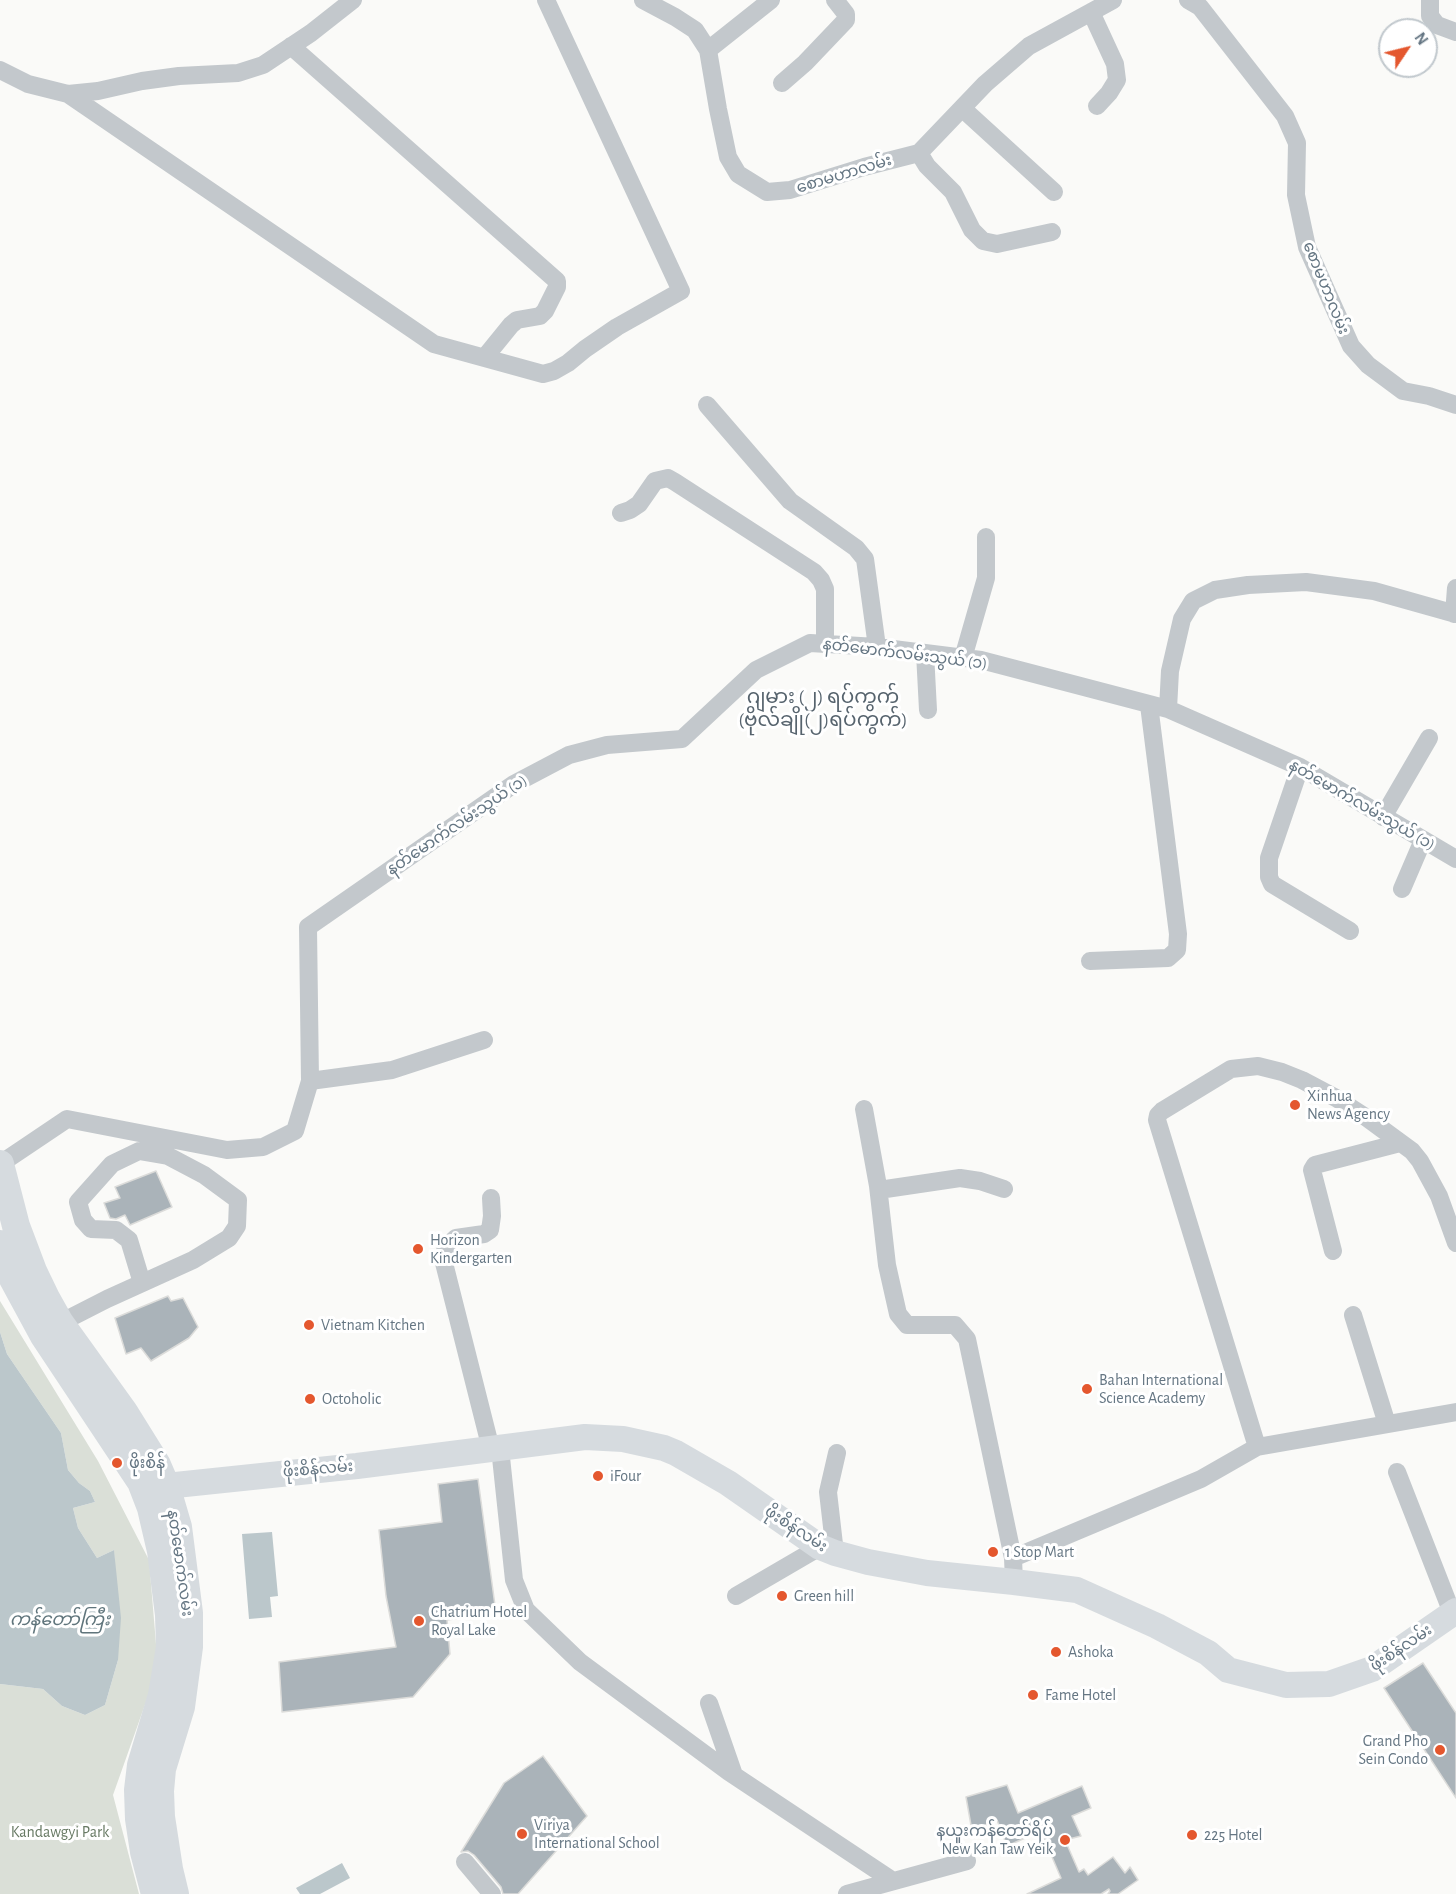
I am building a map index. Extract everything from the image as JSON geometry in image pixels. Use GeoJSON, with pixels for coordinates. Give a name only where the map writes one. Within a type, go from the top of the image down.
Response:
{"type":"FeatureCollection","features":[{"type":"Feature","properties":{"kind":"main road","name":"နတ်မောက်လမ်း"},"geometry":{"type":"LineString","coordinates":[[0,1164],[16,1226],[52,1330]]}},
{"type":"Feature","properties":{"kind":"main road","name":"နတ်မောက်လမ်း"},"geometry":{"type":"LineString","coordinates":[[0,1244],[5,1264],[52,1330],[124,1412],[157,1465],[156,1489],[178,1527],[179,1614],[170,1647],[168,1670],[141,1765],[138,1790],[144,1852],[155,1894]]}},
{"type":"Feature","properties":{"kind":"main road","name":"ဖိုးစိန်လမ်း"},"geometry":{"type":"LineString","coordinates":[[156,1489],[585,1437],[623,1439],[676,1453],[728,1484],[828,1550],[868,1562],[927,1573],[1014,1570],[1077,1590],[1157,1626],[1208,1653],[1228,1670],[1286,1685],[1329,1684],[1372,1669],[1454,1612]]}},
{"type":"Feature","properties":{"kind":"main road","name":"နတ်မောက်လမ်း"},"geometry":{"type":"LineString","coordinates":[[175,1894],[162,1828],[160,1791],[162,1769],[181,1707],[189,1647],[179,1614]]}},
{"type":"Feature","properties":{"kind":"street"},"geometry":{"type":"LineString","coordinates":[[0,70],[28,84],[68,94],[98,91],[170,77],[238,73],[263,65],[311,33],[353,0]]}},
{"type":"Feature","properties":{"kind":"street"},"geometry":{"type":"LineString","coordinates":[[68,94],[434,344],[543,374],[568,363],[617,327],[681,291],[546,0]]}},
{"type":"Feature","properties":{"kind":"street","name":"စောမဟာလမ်း"},"geometry":{"type":"LineString","coordinates":[[643,0],[669,6],[695,30],[708,50],[728,157],[738,174],[767,192],[790,190],[919,153]]}},
{"type":"Feature","properties":{"kind":"street"},"geometry":{"type":"LineString","coordinates":[[708,50],[771,0]]}},
{"type":"Feature","properties":{"kind":"street"},"geometry":{"type":"LineString","coordinates":[[782,83],[805,63],[846,20],[846,14],[835,0]]}},
{"type":"Feature","properties":{"kind":"street"},"geometry":{"type":"LineString","coordinates":[[1052,232],[997,244],[983,240],[972,230],[953,192],[927,166],[919,153],[985,84],[1029,46],[1113,0]]}},
{"type":"Feature","properties":{"kind":"street","name":"စောမဟာလမ်း"},"geometry":{"type":"LineString","coordinates":[[1188,0],[1200,7],[1285,116],[1297,143],[1296,195],[1307,247],[1351,346],[1368,365],[1403,391],[1429,396],[1456,405]]}},
{"type":"Feature","properties":{"kind":"street"},"geometry":{"type":"LineString","coordinates":[[1430,0],[1430,16],[1437,25],[1456,32]]}},
{"type":"Feature","properties":{"kind":"street"},"geometry":{"type":"LineString","coordinates":[[1091,12],[1115,64],[1117,80],[1097,106]]}},
{"type":"Feature","properties":{"kind":"street"},"geometry":{"type":"LineString","coordinates":[[291,46],[557,281],[557,288],[545,311],[540,316],[516,321],[485,357]]}},
{"type":"Feature","properties":{"kind":"street"},"geometry":{"type":"LineString","coordinates":[[963,109],[1054,192]]}},
{"type":"Feature","properties":{"kind":"street"},"geometry":{"type":"LineString","coordinates":[[706,405],[790,501],[856,548],[865,559],[877,647]]}},
{"type":"Feature","properties":{"kind":"street"},"geometry":{"type":"LineString","coordinates":[[621,513],[639,504],[655,481],[668,478],[675,482],[814,572],[825,589],[825,644]]}},
{"type":"Feature","properties":{"kind":"street"},"geometry":{"type":"LineString","coordinates":[[963,658],[986,578],[986,537]]}},
{"type":"Feature","properties":{"kind":"street"},"geometry":{"type":"LineString","coordinates":[[1168,710],[1170,671],[1182,619],[1193,601],[1215,590],[1248,585],[1306,582],[1374,591],[1455,614],[1456,588]]}},
{"type":"Feature","properties":{"kind":"street","name":"နတ်မောက်လမ်းသွယ် (၁)"},"geometry":{"type":"LineString","coordinates":[[0,1164],[67,1119],[227,1150],[263,1148],[295,1131],[309,1081],[308,927],[514,784],[569,755],[607,745],[682,739],[756,670],[810,643],[877,647],[981,660],[1168,710],[1300,767],[1456,859]]}},
{"type":"Feature","properties":{"kind":"street"},"geometry":{"type":"LineString","coordinates":[[925,653],[928,710]]}},
{"type":"Feature","properties":{"kind":"street"},"geometry":{"type":"LineString","coordinates":[[1090,961],[1168,958],[1177,950],[1178,934],[1149,705]]}},
{"type":"Feature","properties":{"kind":"street"},"geometry":{"type":"LineString","coordinates":[[1383,817],[1429,738]]}},
{"type":"Feature","properties":{"kind":"street"},"geometry":{"type":"LineString","coordinates":[[1300,767],[1269,858],[1269,877],[1272,884],[1350,931]]}},
{"type":"Feature","properties":{"kind":"street"},"geometry":{"type":"LineString","coordinates":[[1402,889],[1423,840]]}},
{"type":"Feature","properties":{"kind":"street"},"geometry":{"type":"LineString","coordinates":[[309,1081],[392,1070],[484,1040]]}},
{"type":"Feature","properties":{"kind":"street"},"geometry":{"type":"LineString","coordinates":[[1257,1447],[1157,1120],[1158,1115],[1231,1069],[1258,1066],[1302,1080],[1367,1118],[1412,1151],[1439,1196],[1456,1243]]}},
{"type":"Feature","properties":{"kind":"street"},"geometry":{"type":"LineString","coordinates":[[864,1109],[879,1190],[887,1265],[898,1314],[907,1325],[955,1325],[967,1339],[1014,1570],[1201,1479],[1257,1447],[1456,1412]]}},
{"type":"Feature","properties":{"kind":"street"},"geometry":{"type":"LineString","coordinates":[[1333,1251],[1312,1170],[1315,1165],[1400,1143]]}},
{"type":"Feature","properties":{"kind":"street"},"geometry":{"type":"LineString","coordinates":[[52,1330],[142,1283],[193,1260],[229,1238],[237,1226],[238,1200],[204,1175],[168,1156],[139,1151],[112,1164],[78,1202],[83,1220],[91,1229],[116,1230],[129,1240],[142,1283]]}},
{"type":"Feature","properties":{"kind":"street"},"geometry":{"type":"LineString","coordinates":[[879,1190],[960,1178],[980,1181],[1004,1189]]}},
{"type":"Feature","properties":{"kind":"street"},"geometry":{"type":"LineString","coordinates":[[491,1198],[490,1230],[484,1234],[456,1238],[446,1247],[443,1259],[496,1449],[514,1580],[526,1610],[580,1662],[734,1775],[893,1881]]}},
{"type":"Feature","properties":{"kind":"street"},"geometry":{"type":"LineString","coordinates":[[1353,1315],[1387,1424]]}},
{"type":"Feature","properties":{"kind":"street"},"geometry":{"type":"LineString","coordinates":[[736,1596],[828,1550],[828,1492],[837,1453]]}},
{"type":"Feature","properties":{"kind":"street"},"geometry":{"type":"LineString","coordinates":[[1397,1472],[1454,1612]]}},
{"type":"Feature","properties":{"kind":"street"},"geometry":{"type":"LineString","coordinates":[[709,1703],[734,1775]]}},
{"type":"Feature","properties":{"kind":"street"},"geometry":{"type":"LineString","coordinates":[[847,1894],[967,1861]]}},
{"type":"Feature","properties":{"kind":"street"},"geometry":{"type":"LineString","coordinates":[[465,1862],[492,1894]]}},
{"type":"Feature","properties":{"kind":"green space","name":"Kandawgyi Park"},"geometry":{"type":"Polygon","coordinates":[[[0,1301],[98,1461],[149,1560],[158,1668],[113,1795],[139,1894],[0,1894],[0,1684],[43,1689],[62,1706],[85,1715],[105,1705],[118,1660],[114,1550],[97,1558],[78,1528],[73,1508],[95,1502],[90,1491],[79,1483],[68,1470],[61,1433],[7,1354],[0,1332],[0,1301]]]}},
{"type":"Feature","properties":{"kind":"water","name":"ကန်တော်ကြီး"},"geometry":{"type":"Polygon","coordinates":[[[0,1332],[7,1354],[61,1433],[68,1470],[79,1483],[90,1491],[95,1502],[73,1508],[78,1528],[97,1558],[114,1550],[121,1618],[118,1660],[105,1705],[85,1715],[62,1706],[43,1689],[0,1684],[0,1332]]]}},
{"type":"Feature","properties":{"kind":"water"},"geometry":{"type":"Polygon","coordinates":[[[272,1532],[278,1596],[270,1597],[272,1617],[249,1619],[242,1534],[272,1532]]]}},
{"type":"Feature","properties":{"kind":"water"},"geometry":{"type":"Polygon","coordinates":[[[342,1863],[350,1878],[320,1894],[300,1894],[296,1888],[342,1863]]]}},
{"type":"Feature","properties":{"kind":"building"},"geometry":{"type":"Polygon","coordinates":[[[156,1171],[172,1207],[130,1225],[125,1215],[116,1219],[110,1218],[104,1203],[120,1198],[115,1187],[156,1171]]]}},
{"type":"Feature","properties":{"kind":"building"},"geometry":{"type":"Polygon","coordinates":[[[168,1296],[171,1301],[183,1298],[198,1327],[189,1338],[151,1361],[141,1348],[126,1354],[115,1318],[168,1296]]]}},
{"type":"Feature","properties":{"kind":"building","name":"Chatrium Hotel Royal Lake"},"geometry":{"type":"Polygon","coordinates":[[[478,1479],[496,1613],[447,1620],[450,1654],[413,1697],[282,1712],[279,1662],[396,1647],[386,1596],[379,1530],[442,1522],[438,1484],[478,1479]]]}},
{"type":"Feature","properties":{"kind":"building","name":"Grand Pho Sein Condo"},"geometry":{"type":"Polygon","coordinates":[[[1423,1663],[1456,1713],[1456,1798],[1384,1688],[1423,1663]]]}},
{"type":"Feature","properties":{"kind":"building","name":"Viriya International School"},"geometry":{"type":"Polygon","coordinates":[[[543,1756],[587,1816],[518,1894],[503,1894],[501,1887],[474,1855],[468,1851],[461,1852],[504,1783],[543,1756]]]}},
{"type":"Feature","properties":{"kind":"building"},"geometry":{"type":"Polygon","coordinates":[[[1007,1785],[1018,1813],[1082,1786],[1091,1808],[1072,1816],[1081,1836],[1065,1840],[1079,1872],[1084,1869],[1088,1875],[1113,1857],[1125,1873],[1130,1867],[1138,1880],[1118,1894],[1108,1894],[1109,1889],[1101,1894],[1027,1894],[1061,1878],[1041,1831],[1007,1846],[997,1820],[972,1831],[966,1797],[1007,1785]]]}},
{"type":"Feature","properties":{"kind":"place","name":"Xinhua News Agency"},"geometry":{"type":"Point","coordinates":[1295,1105]}},
{"type":"Feature","properties":{"kind":"place","name":"Horizon Kindergarten"},"geometry":{"type":"Point","coordinates":[418,1249]}},
{"type":"Feature","properties":{"kind":"place","name":"Vietnam Kitchen"},"geometry":{"type":"Point","coordinates":[309,1325]}},
{"type":"Feature","properties":{"kind":"place","name":"Bahan International Science Academy"},"geometry":{"type":"Point","coordinates":[1087,1389]}},
{"type":"Feature","properties":{"kind":"place","name":"Octoholic"},"geometry":{"type":"Point","coordinates":[310,1399]}},
{"type":"Feature","properties":{"kind":"place","name":"ဖိုးစိန်"},"geometry":{"type":"Point","coordinates":[117,1463]}},
{"type":"Feature","properties":{"kind":"place","name":"iFour"},"geometry":{"type":"Point","coordinates":[598,1476]}},
{"type":"Feature","properties":{"kind":"place","name":"1 Stop Mart"},"geometry":{"type":"Point","coordinates":[993,1552]}},
{"type":"Feature","properties":{"kind":"place","name":"Green hill"},"geometry":{"type":"Point","coordinates":[782,1596]}},
{"type":"Feature","properties":{"kind":"place","name":"Chatrium Hotel Royal Lake"},"geometry":{"type":"Point","coordinates":[419,1621]}},
{"type":"Feature","properties":{"kind":"place","name":"Ashoka"},"geometry":{"type":"Point","coordinates":[1056,1652]}},
{"type":"Feature","properties":{"kind":"place","name":"Fame Hotel"},"geometry":{"type":"Point","coordinates":[1033,1695]}},
{"type":"Feature","properties":{"kind":"place","name":"Grand Pho Sein Condo"},"geometry":{"type":"Point","coordinates":[1440,1750]}},
{"type":"Feature","properties":{"kind":"place","name":"Viriya International School"},"geometry":{"type":"Point","coordinates":[522,1834]}},
{"type":"Feature","properties":{"kind":"place","name":"225 Hotel"},"geometry":{"type":"Point","coordinates":[1192,1835]}},
{"type":"Feature","properties":{"kind":"place","name":"နယူးကန်တော်ရိပ် New Kan Taw Yeik"},"geometry":{"type":"Point","coordinates":[1065,1840]}},
{"type":"Feature","properties":{"kind":"district","name":"ဂျမား (၂) ရပ်ကွက် (ဗိုလ်ချို(၂)ရပ်ကွက်)"},"geometry":{"type":"Point","coordinates":[823,708]}}]}
